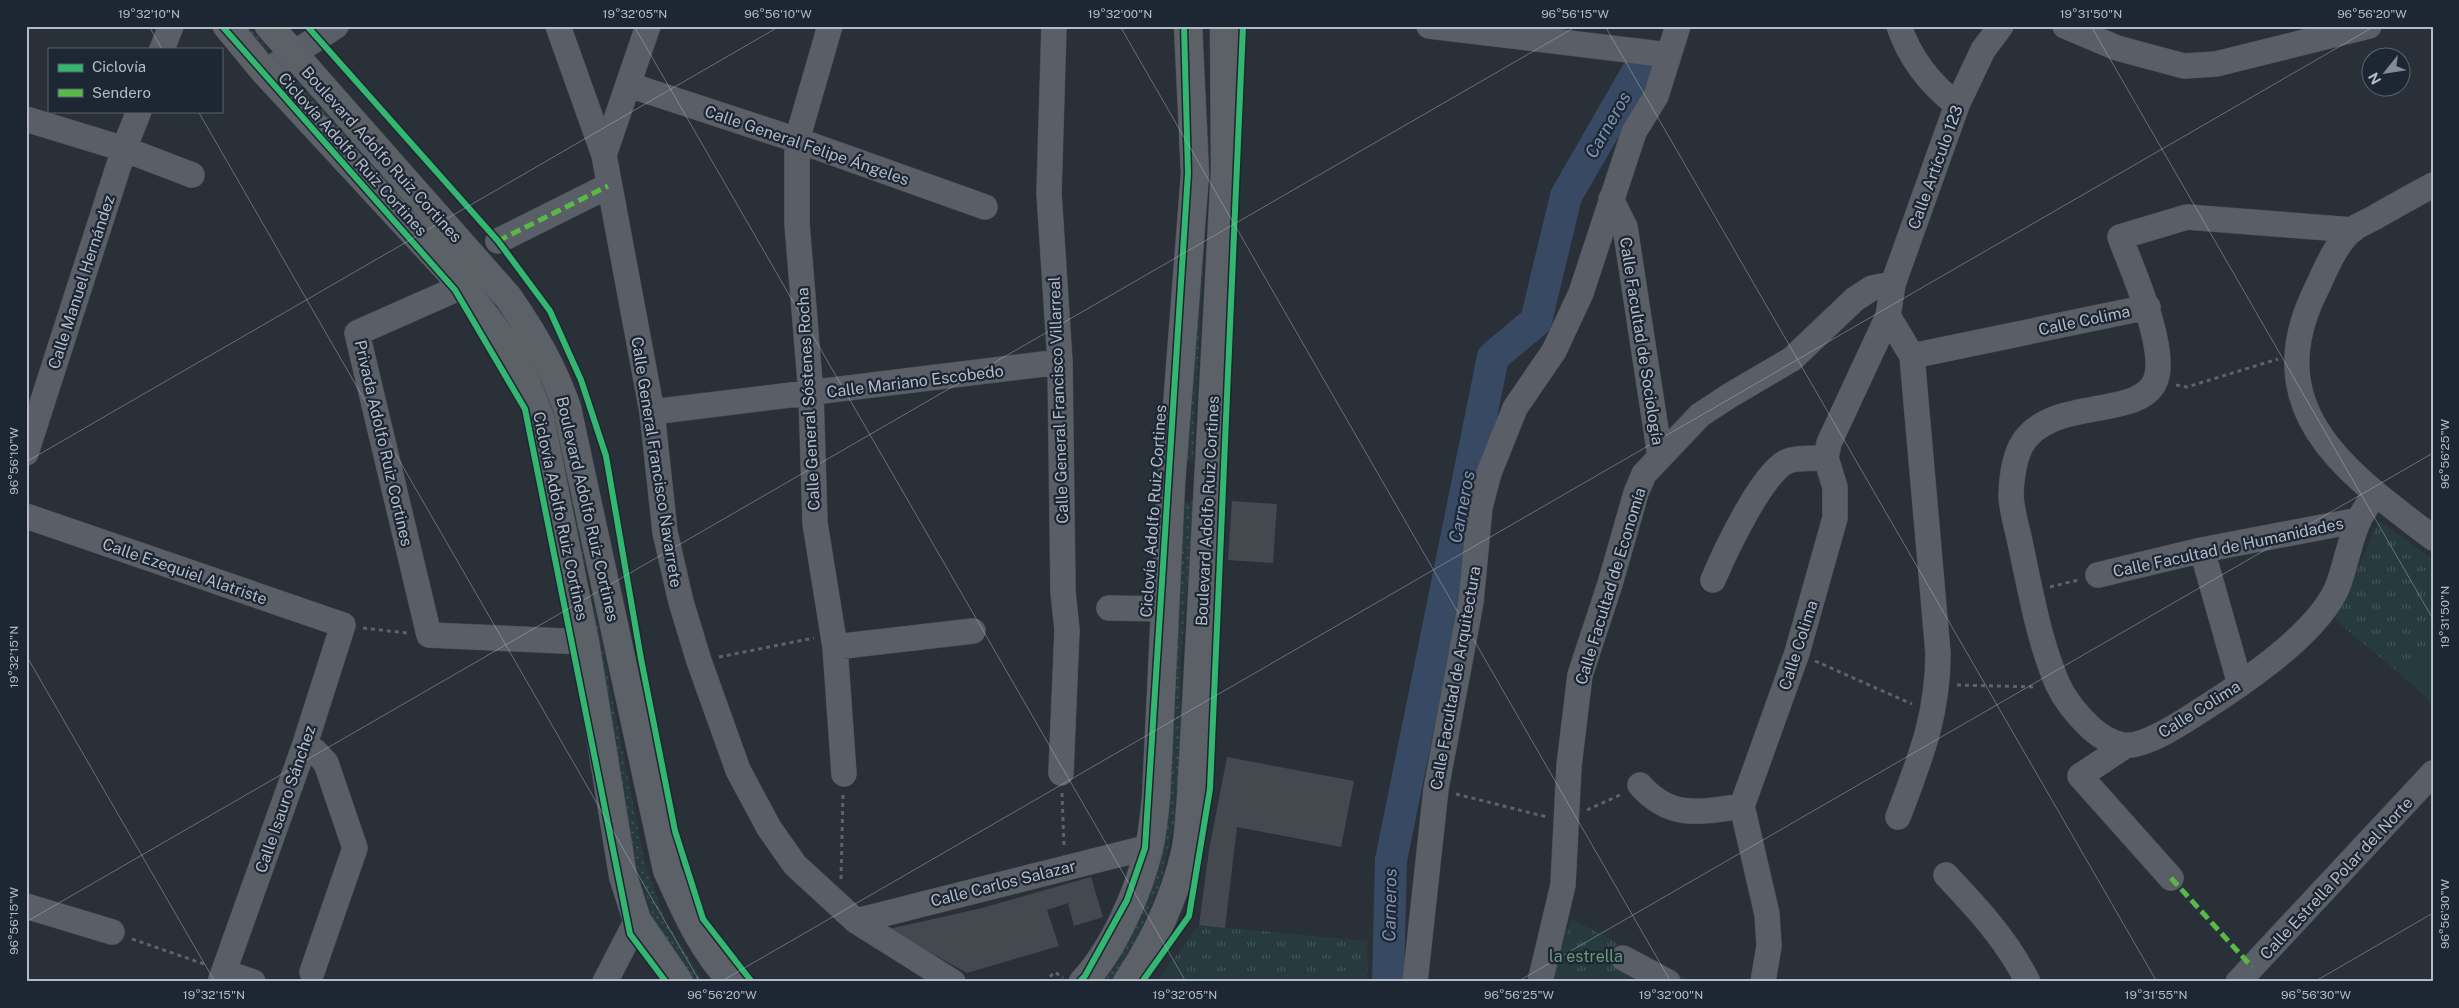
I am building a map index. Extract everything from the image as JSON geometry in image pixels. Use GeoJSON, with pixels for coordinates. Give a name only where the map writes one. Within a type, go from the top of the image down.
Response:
{"type":"FeatureCollection","features":[{"type":"Feature","properties":{"kind":"main road","name":"Boulevard Adolfo Ruiz Cortines"},"geometry":{"type":"LineString","coordinates":[[227,26],[265,72],[463,286],[509,348],[526,382],[540,418],[576,595],[624,876],[637,920],[679,982]]}},
{"type":"Feature","properties":{"kind":"main road","name":"Boulevard Adolfo Ruiz Cortines"},"geometry":{"type":"LineString","coordinates":[[269,26],[508,298],[533,334],[556,374],[568,408],[666,870],[693,927],[720,968],[733,982]]}},
{"type":"Feature","properties":{"kind":"main road"},"geometry":{"type":"LineString","coordinates":[[1083,982],[1110,943],[1132,899],[1149,847],[1156,798],[1171,484],[1194,174],[1188,26]]}},
{"type":"Feature","properties":{"kind":"main road","name":"Boulevard Adolfo Ruiz Cortines"},"geometry":{"type":"LineString","coordinates":[[1128,982],[1145,955],[1168,909],[1185,852],[1191,799],[1210,485],[1225,170],[1224,26]]}},
{"type":"Feature","properties":{"kind":"main road"},"geometry":{"type":"LineString","coordinates":[[1171,484],[1210,485]]}},
{"type":"Feature","properties":{"kind":"main road"},"geometry":{"type":"LineString","coordinates":[[576,595],[607,589]]}},
{"type":"Feature","properties":{"kind":"street"},"geometry":{"type":"LineString","coordinates":[[162,48],[171,26]]}},
{"type":"Feature","properties":{"kind":"street"},"geometry":{"type":"LineString","coordinates":[[265,72],[336,26]]}},
{"type":"Feature","properties":{"kind":"street","name":"Calle General Francisco Navarrete"},"geometry":{"type":"LineString","coordinates":[[558,26],[604,154],[608,186],[652,412],[666,532],[681,602],[699,661],[738,770],[769,828],[795,865],[848,914],[953,982]]}},
{"type":"Feature","properties":{"kind":"street"},"geometry":{"type":"LineString","coordinates":[[604,154],[648,26]]}},
{"type":"Feature","properties":{"kind":"street","name":"Calle General Sóstenes Rocha"},"geometry":{"type":"LineString","coordinates":[[830,26],[797,140],[797,224],[811,394],[816,523],[827,642],[844,774]]}},
{"type":"Feature","properties":{"kind":"street","name":"Calle General Francisco Villarreal"},"geometry":{"type":"LineString","coordinates":[[1054,26],[1050,192],[1060,362],[1063,592],[1067,630],[1061,773]]}},
{"type":"Feature","properties":{"kind":"street"},"geometry":{"type":"LineString","coordinates":[[1429,26],[1586,36],[1628,51],[1664,55]]}},
{"type":"Feature","properties":{"kind":"street","name":"Calle Facultad de Arquitectura"},"geometry":{"type":"LineString","coordinates":[[1415,982],[1436,789],[1471,602],[1480,508],[1489,473],[1515,408],[1554,350],[1581,293],[1610,199],[1634,132],[1656,96],[1664,55],[1678,26]]}},
{"type":"Feature","properties":{"kind":"street"},"geometry":{"type":"LineString","coordinates":[[1899,26],[1918,65],[1934,87],[1958,105]]}},
{"type":"Feature","properties":{"kind":"street","name":"Calle Artículo 123"},"geometry":{"type":"LineString","coordinates":[[1888,316],[1893,284],[1958,105],[1983,50],[2000,26]]}},
{"type":"Feature","properties":{"kind":"street"},"geometry":{"type":"LineString","coordinates":[[2064,26],[2117,48],[2184,66],[2216,64],[2369,26]]}},
{"type":"Feature","properties":{"kind":"street","name":"Calle General Felipe Ángeles"},"geometry":{"type":"LineString","coordinates":[[628,85],[797,140],[985,207]]}},
{"type":"Feature","properties":{"kind":"street","name":"Calle Manuel Hernández"},"geometry":{"type":"LineString","coordinates":[[26,454],[138,112]]}},
{"type":"Feature","properties":{"kind":"street"},"geometry":{"type":"LineString","coordinates":[[26,119],[124,149],[192,175]]}},
{"type":"Feature","properties":{"kind":"street"},"geometry":{"type":"LineString","coordinates":[[2433,185],[2353,230],[2335,250],[2303,318],[2296,353],[2300,391],[2313,426],[2330,451],[2375,494],[2433,538]]}},
{"type":"Feature","properties":{"kind":"street"},"geometry":{"type":"LineString","coordinates":[[498,241],[608,186]]}},
{"type":"Feature","properties":{"kind":"street","name":"Calle Facultad de Sociología"},"geometry":{"type":"LineString","coordinates":[[1610,199],[1625,227],[1660,456]]}},
{"type":"Feature","properties":{"kind":"street"},"geometry":{"type":"LineString","coordinates":[[2148,307],[2120,237],[2186,217],[2353,230]]}},
{"type":"Feature","properties":{"kind":"street","name":"Calle Facultad de Economía"},"geometry":{"type":"LineString","coordinates":[[1540,982],[1563,885],[1569,766],[1580,676],[1610,584],[1636,493],[1644,474],[1700,415],[1792,359],[1855,298],[1872,288],[1893,284]]}},
{"type":"Feature","properties":{"kind":"street","name":"Privada Adolfo Ruiz Cortines"},"geometry":{"type":"LineString","coordinates":[[429,635],[358,333],[463,286]]}},
{"type":"Feature","properties":{"kind":"street","name":"Calle Colima"},"geometry":{"type":"LineString","coordinates":[[1912,356],[2148,307],[2158,366],[2156,380]]}},
{"type":"Feature","properties":{"kind":"street"},"geometry":{"type":"LineString","coordinates":[[1888,316],[1912,356],[1938,653],[1938,684],[1934,713],[1926,744],[1898,817]]}},
{"type":"Feature","properties":{"kind":"street"},"geometry":{"type":"LineString","coordinates":[[1713,580],[1732,537],[1776,468],[1789,460],[1826,458],[1830,444],[1888,316]]}},
{"type":"Feature","properties":{"kind":"street","name":"Calle Mariano Escobedo"},"geometry":{"type":"LineString","coordinates":[[652,412],[1060,362]]}},
{"type":"Feature","properties":{"kind":"street"},"geometry":{"type":"LineString","coordinates":[[2124,746],[2099,736],[2077,716],[2059,687],[2044,649],[2011,497],[2014,468],[2020,447],[2034,429],[2053,417],[2133,400],[2147,393],[2156,380]]}},
{"type":"Feature","properties":{"kind":"street","name":"Calle Colima"},"geometry":{"type":"LineString","coordinates":[[1742,806],[1797,653],[1835,518],[1835,487],[1826,458]]}},
{"type":"Feature","properties":{"kind":"street","name":"Calle Colima"},"geometry":{"type":"LineString","coordinates":[[2171,878],[2080,776],[2124,746],[2144,741],[2171,730],[2240,684],[2308,629],[2324,610],[2336,589],[2359,520],[2375,494]]}},
{"type":"Feature","properties":{"kind":"street","name":"Calle Ezequiel Alatriste"},"geometry":{"type":"LineString","coordinates":[[26,516],[343,625]]}},
{"type":"Feature","properties":{"kind":"street","name":"Calle Facultad de Humanidades"},"geometry":{"type":"LineString","coordinates":[[2098,575],[2202,550],[2359,520]]}},
{"type":"Feature","properties":{"kind":"street"},"geometry":{"type":"LineString","coordinates":[[2202,550],[2240,684]]}},
{"type":"Feature","properties":{"kind":"street"},"geometry":{"type":"LineString","coordinates":[[1109,608],[1165,609]]}},
{"type":"Feature","properties":{"kind":"street","name":"Calle Isauro Sánchez"},"geometry":{"type":"LineString","coordinates":[[219,978],[304,747],[343,625]]}},
{"type":"Feature","properties":{"kind":"street"},"geometry":{"type":"LineString","coordinates":[[827,642],[973,631]]}},
{"type":"Feature","properties":{"kind":"street"},"geometry":{"type":"LineString","coordinates":[[429,635],[585,642]]}},
{"type":"Feature","properties":{"kind":"street"},"geometry":{"type":"LineString","coordinates":[[304,747],[315,751],[326,763],[355,848],[312,972]]}},
{"type":"Feature","properties":{"kind":"street","name":"Calle Estrella Polar del Norte"},"geometry":{"type":"LineString","coordinates":[[2238,982],[2433,773]]}},
{"type":"Feature","properties":{"kind":"street"},"geometry":{"type":"LineString","coordinates":[[1640,784],[1653,799],[1667,807],[1697,812],[1742,806],[1767,914],[1769,946],[1759,979]]}},
{"type":"Feature","properties":{"kind":"street","name":"Calle Carlos Salazar"},"geometry":{"type":"LineString","coordinates":[[848,914],[1149,847]]}},
{"type":"Feature","properties":{"kind":"street"},"geometry":{"type":"LineString","coordinates":[[1946,875],[1996,928],[2016,957],[2028,982]]}},
{"type":"Feature","properties":{"kind":"street"},"geometry":{"type":"LineString","coordinates":[[26,906],[112,932]]}},
{"type":"Feature","properties":{"kind":"street"},"geometry":{"type":"LineString","coordinates":[[605,982],[637,920]]}},
{"type":"Feature","properties":{"kind":"street"},"geometry":{"type":"LineString","coordinates":[[1623,958],[1668,982]]}},
{"type":"Feature","properties":{"kind":"street"},"geometry":{"type":"LineString","coordinates":[[219,978],[253,982]]}},
{"type":"Feature","properties":{"kind":"path"},"geometry":{"type":"LineString","coordinates":[[2156,380],[2187,387],[2296,353]]}},
{"type":"Feature","properties":{"kind":"path"},"geometry":{"type":"LineString","coordinates":[[2030,591],[2098,575]]}},
{"type":"Feature","properties":{"kind":"path"},"geometry":{"type":"LineString","coordinates":[[343,625],[429,635]]}},
{"type":"Feature","properties":{"kind":"path"},"geometry":{"type":"LineString","coordinates":[[699,661],[827,642]]}},
{"type":"Feature","properties":{"kind":"path"},"geometry":{"type":"LineString","coordinates":[[1797,653],[1934,713]]}},
{"type":"Feature","properties":{"kind":"path"},"geometry":{"type":"LineString","coordinates":[[1938,684],[2059,687]]}},
{"type":"Feature","properties":{"kind":"path"},"geometry":{"type":"LineString","coordinates":[[1061,773],[1065,867]]}},
{"type":"Feature","properties":{"kind":"path"},"geometry":{"type":"LineString","coordinates":[[844,774],[848,914]]}},
{"type":"Feature","properties":{"kind":"path"},"geometry":{"type":"LineString","coordinates":[[1436,789],[1565,821],[1640,784]]}},
{"type":"Feature","properties":{"kind":"path"},"geometry":{"type":"LineString","coordinates":[[112,932],[219,978]]}},
{"type":"Feature","properties":{"kind":"path"},"geometry":{"type":"LineString","coordinates":[[1044,982],[1055,972],[1067,982]]}},
{"type":"Feature","properties":{"kind":"green space"},"geometry":{"type":"Polygon","coordinates":[[[238,26],[249,26],[268,49],[260,54],[238,26]]]}},
{"type":"Feature","properties":{"kind":"green space"},"geometry":{"type":"Polygon","coordinates":[[[1192,26],[1203,26],[1209,151],[1193,462],[1182,462],[1192,26]]]}},
{"type":"Feature","properties":{"kind":"green space"},"geometry":{"type":"Polygon","coordinates":[[[291,74],[481,283],[531,359],[554,404],[587,567],[578,569],[546,407],[284,79],[291,74]]]}},
{"type":"Feature","properties":{"kind":"green space"},"geometry":{"type":"Polygon","coordinates":[[[1194,502],[1181,660],[1180,796],[1161,882],[1136,940],[1113,982],[1101,982],[1127,935],[1181,503],[1194,502]]]}},
{"type":"Feature","properties":{"kind":"green space"},"geometry":{"type":"Polygon","coordinates":[[[2379,521],[2433,559],[2433,637],[2400,674],[2335,620],[2379,521]]]}},
{"type":"Feature","properties":{"kind":"green space"},"geometry":{"type":"Polygon","coordinates":[[[594,604],[644,860],[665,920],[704,982],[694,982],[656,927],[636,863],[583,606],[594,604]]]}},
{"type":"Feature","properties":{"kind":"green space"},"geometry":{"type":"Polygon","coordinates":[[[2433,637],[2433,704],[2400,674],[2433,637]]]}},
{"type":"Feature","properties":{"kind":"green space","name":"la estrella"},"geometry":{"type":"Polygon","coordinates":[[[1571,919],[1694,982],[1549,982],[1571,919]]]}},
{"type":"Feature","properties":{"kind":"green space"},"geometry":{"type":"Polygon","coordinates":[[[1199,925],[1367,941],[1368,982],[1156,982],[1199,925]]]}},
{"type":"Feature","properties":{"kind":"building"},"geometry":{"type":"Polygon","coordinates":[[[1232,501],[1277,504],[1273,563],[1228,560],[1232,501]]]}},
{"type":"Feature","properties":{"kind":"building"},"geometry":{"type":"Polygon","coordinates":[[[1227,757],[1354,781],[1341,847],[1237,827],[1225,928],[1199,925],[1209,850],[1227,757]]]}},
{"type":"Feature","properties":{"kind":"building"},"geometry":{"type":"Polygon","coordinates":[[[1091,877],[1103,917],[1074,926],[1068,903],[1047,910],[1059,946],[967,973],[889,929],[982,908],[1091,877]]]}},
{"type":"Feature","properties":{"kind":"waterway","name":"Carneros"},"geometry":{"type":"LineString","coordinates":[[1388,982],[1391,860],[1493,357],[1536,321],[1566,196],[1638,71]]}},
{"type":"Feature","properties":{"kind":"marked path"},"geometry":{"type":"LineString","coordinates":[[498,241],[608,186]]}},
{"type":"Feature","properties":{"kind":"marked path"},"geometry":{"type":"LineString","coordinates":[[2171,878],[2252,967]]}},
{"type":"Feature","properties":{"kind":"cycle path","name":"Ciclovía Adolfo Ruiz Cortines"},"geometry":{"type":"LineString","coordinates":[[222,26],[455,290],[525,409],[630,934],[666,982]]}},
{"type":"Feature","properties":{"kind":"cycle path"},"geometry":{"type":"LineString","coordinates":[[307,26],[498,241],[550,311],[581,380],[606,456],[641,659],[675,831],[703,919],[752,982]]}},
{"type":"Feature","properties":{"kind":"cycle path","name":"Ciclovía Adolfo Ruiz Cortines"},"geometry":{"type":"LineString","coordinates":[[1079,982],[1085,976],[1127,900],[1145,848],[1188,173],[1184,26]]}},
{"type":"Feature","properties":{"kind":"cycle path"},"geometry":{"type":"LineString","coordinates":[[1142,982],[1189,916],[1210,789],[1243,26]]}}]}
